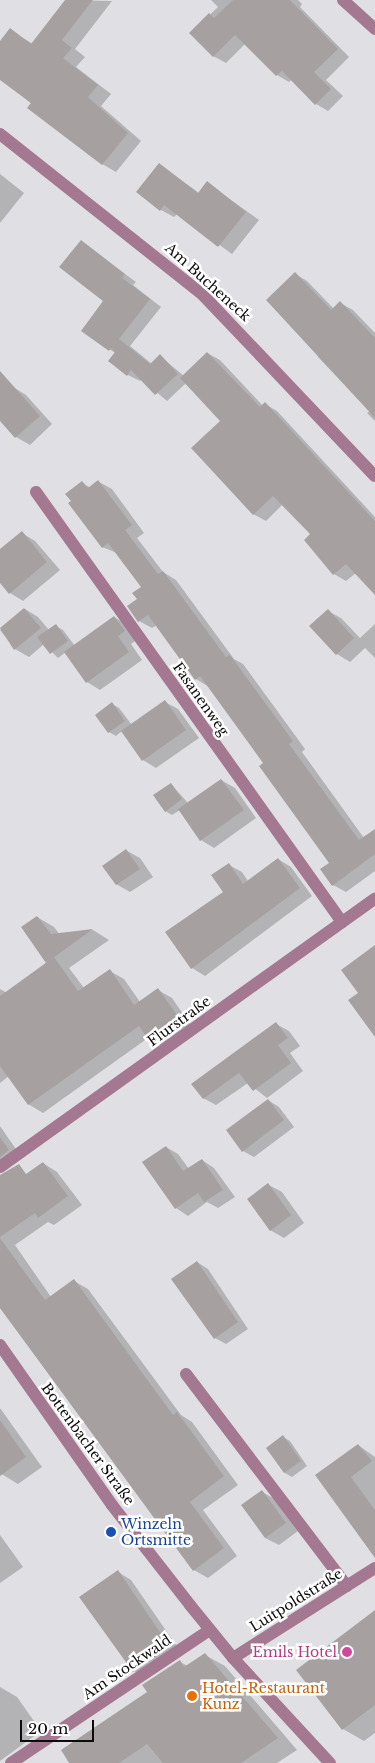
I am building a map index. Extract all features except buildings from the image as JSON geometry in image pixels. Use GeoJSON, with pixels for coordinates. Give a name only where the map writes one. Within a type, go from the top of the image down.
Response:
{"type":"FeatureCollection","features":[{"type":"Feature","properties":{"kind":"street"},"geometry":{"type":"LineString","coordinates":[[343,0],[375,29]]}},
{"type":"Feature","properties":{"kind":"street","name":"Am Bucheneck"},"geometry":{"type":"LineString","coordinates":[[0,134],[202,294],[375,476]]}},
{"type":"Feature","properties":{"kind":"street","name":"Fasanenweg"},"geometry":{"type":"LineString","coordinates":[[36,492],[342,922]]}},
{"type":"Feature","properties":{"kind":"street","name":"Flurstraße"},"geometry":{"type":"LineString","coordinates":[[0,1167],[375,899]]}},
{"type":"Feature","properties":{"kind":"street","name":"Bottenbacher Straße"},"geometry":{"type":"LineString","coordinates":[[0,1345],[112,1505],[210,1630],[233,1658],[330,1763]]}},
{"type":"Feature","properties":{"kind":"street"},"geometry":{"type":"LineString","coordinates":[[186,1374],[346,1586]]}},
{"type":"Feature","properties":{"kind":"street","name":"Luitpoldstraße"},"geometry":{"type":"LineString","coordinates":[[233,1658],[375,1568]]}},
{"type":"Feature","properties":{"kind":"street","name":"Am Stockwald"},"geometry":{"type":"LineString","coordinates":[[11,1763],[210,1630]]}},
{"type":"Feature","properties":{"kind":"place","name":"Winzeln Ortsmitte"},"geometry":{"type":"Point","coordinates":[111,1532]}},
{"type":"Feature","properties":{"kind":"place","name":"Emils Hotel"},"geometry":{"type":"Point","coordinates":[347,1652]}},
{"type":"Feature","properties":{"kind":"place","name":"Hotel-Restaurant Kunz"},"geometry":{"type":"Point","coordinates":[192,1696]}}]}
